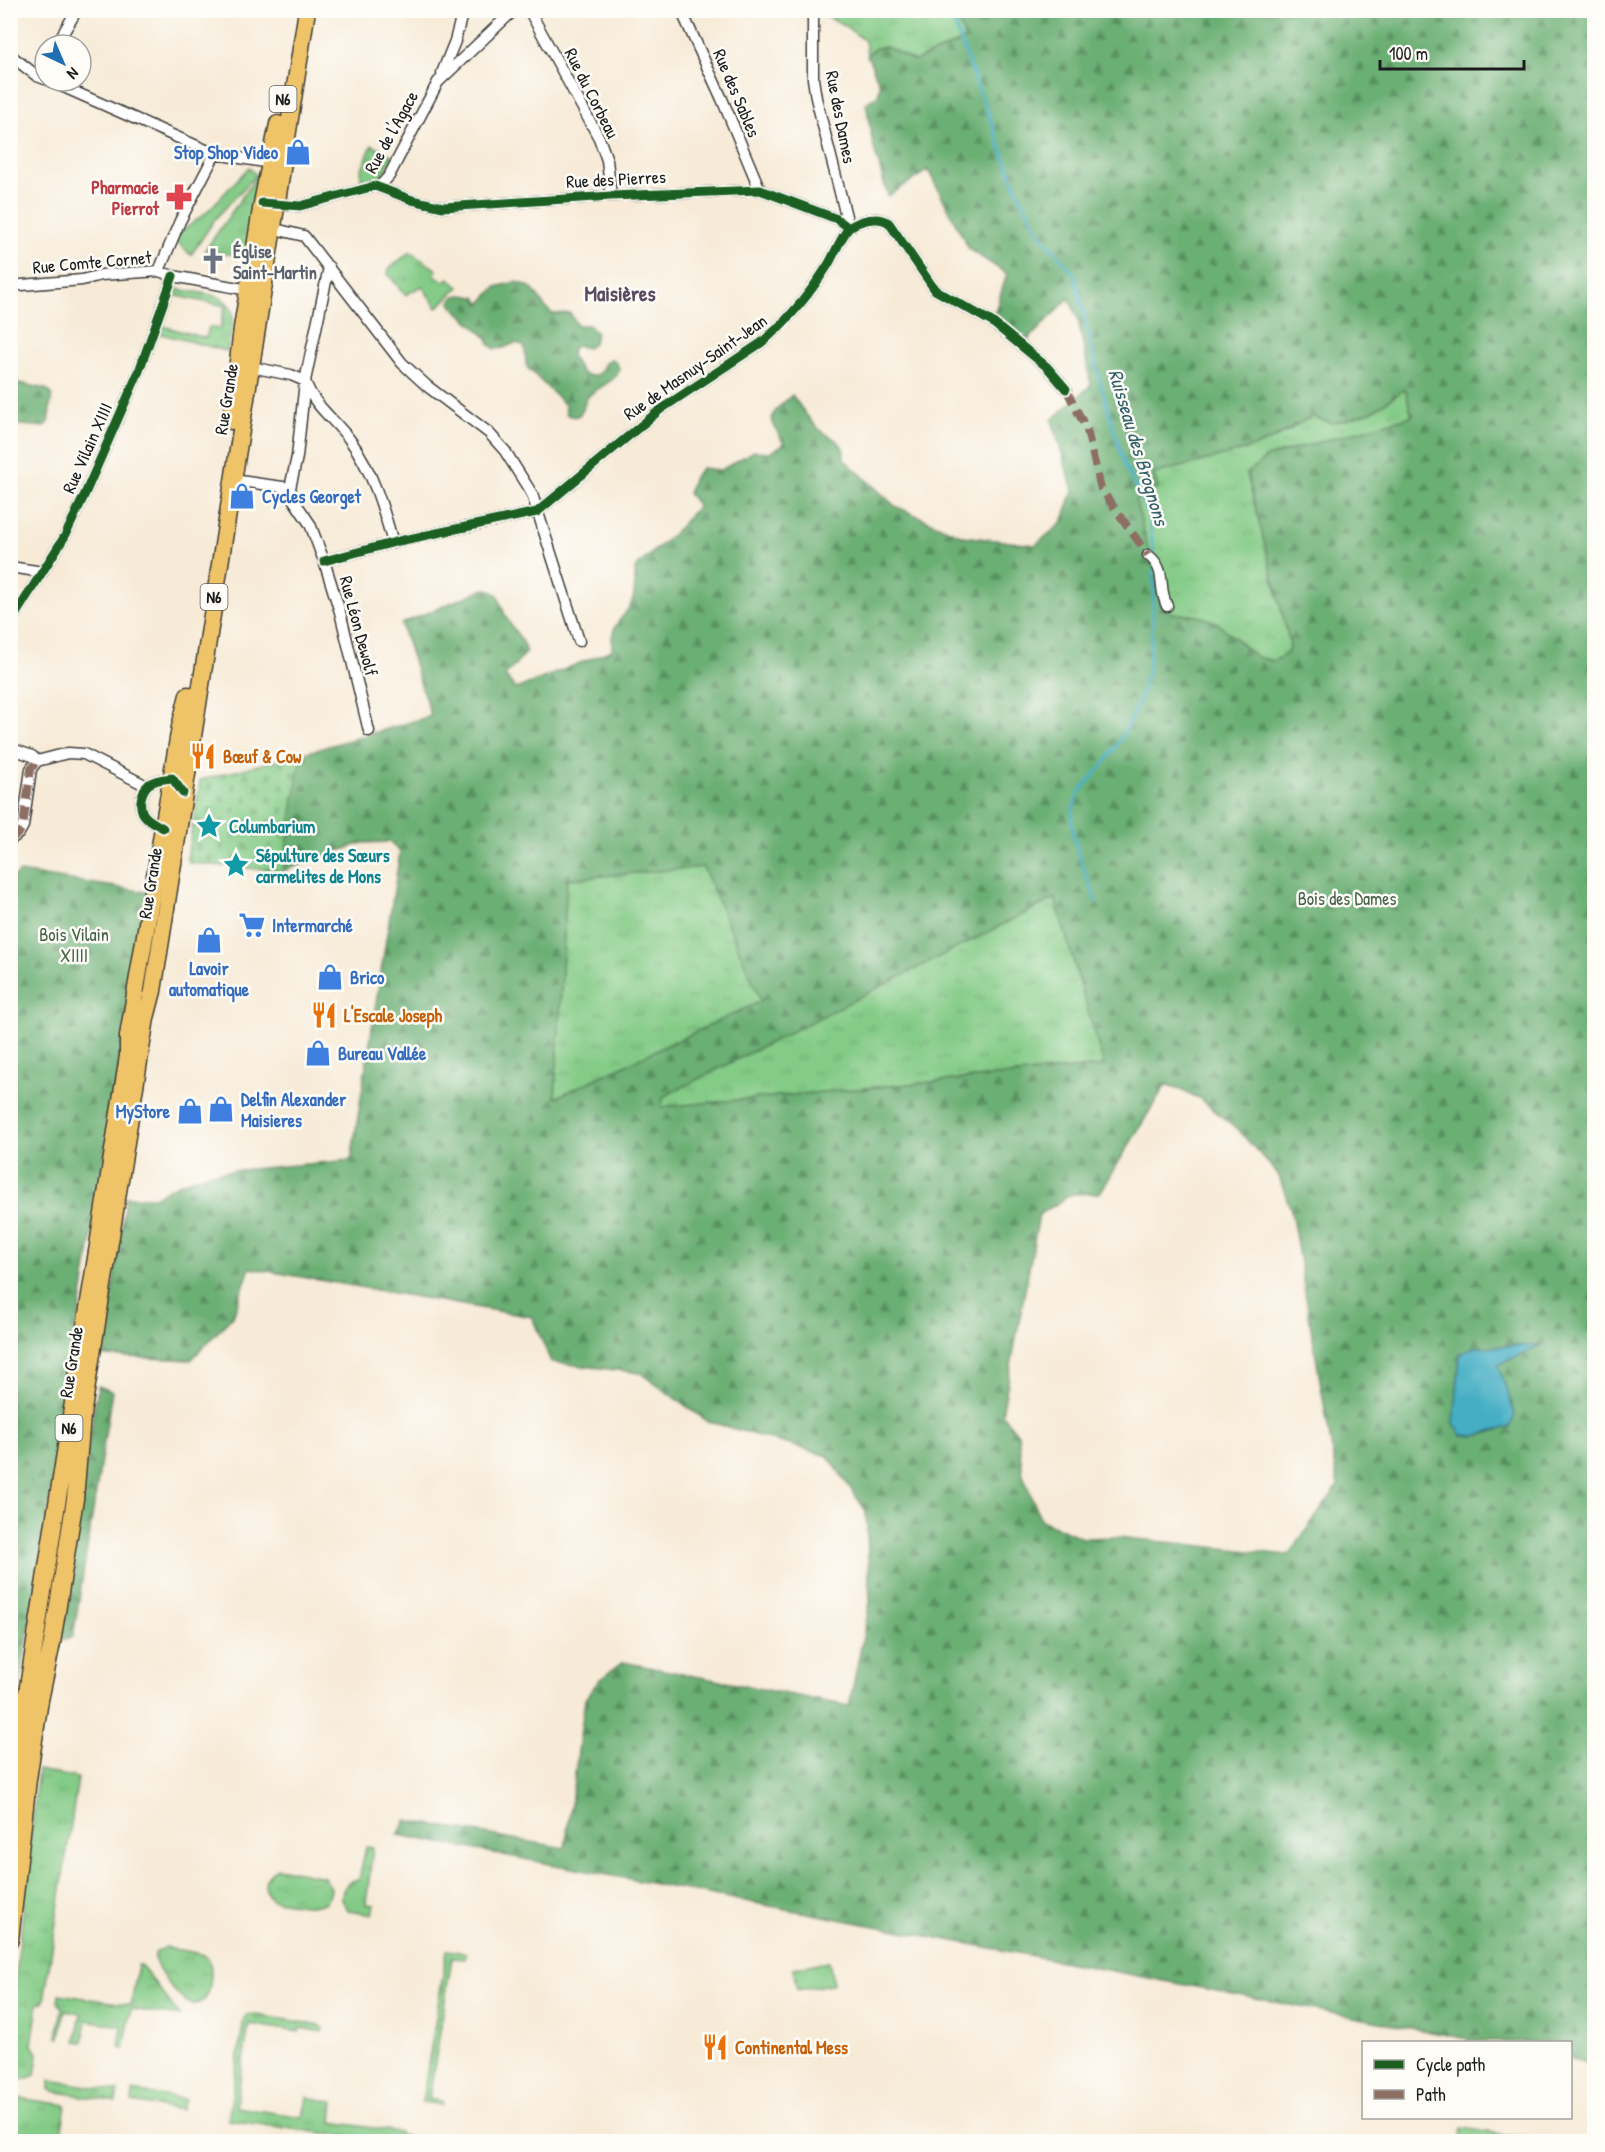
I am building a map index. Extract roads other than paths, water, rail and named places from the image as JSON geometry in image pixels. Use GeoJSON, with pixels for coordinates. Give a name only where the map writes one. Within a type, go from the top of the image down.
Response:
{"type":"FeatureCollection","features":[{"type":"Feature","properties":{"kind":"main road","name":"Rue Grande"},"geometry":{"type":"LineString","coordinates":[[269,204],[271,163],[297,10]]}},
{"type":"Feature","properties":{"kind":"main road","name":"Rue Grande"},"geometry":{"type":"LineString","coordinates":[[10,1800],[128,1056],[128,1036],[180,727],[185,711],[269,204],[307,10]]}},
{"type":"Feature","properties":{"kind":"main road","name":"Rue Grande"},"geometry":{"type":"LineString","coordinates":[[10,1940],[28,1779],[75,1499],[82,1416],[147,1011],[153,991],[251,367],[255,292]]}},
{"type":"Feature","properties":{"kind":"street"},"geometry":{"type":"LineString","coordinates":[[63,33],[77,10]]}},
{"type":"Feature","properties":{"kind":"street","name":"Rue de l'Agace"},"geometry":{"type":"LineString","coordinates":[[269,204],[300,206],[369,186],[379,187],[389,176],[438,81],[455,41],[463,10]]}},
{"type":"Feature","properties":{"kind":"street","name":"Rue de l'Agace"},"geometry":{"type":"LineString","coordinates":[[438,81],[514,10]]}},
{"type":"Feature","properties":{"kind":"street","name":"Rue du Corbeau"},"geometry":{"type":"LineString","coordinates":[[529,10],[598,138],[607,160],[611,196]]}},
{"type":"Feature","properties":{"kind":"street","name":"Rue des Sables"},"geometry":{"type":"LineString","coordinates":[[681,10],[760,190]]}},
{"type":"Feature","properties":{"kind":"street","name":"Rue des Dames"},"geometry":{"type":"LineString","coordinates":[[813,10],[813,79],[816,98],[849,228]]}},
{"type":"Feature","properties":{"kind":"street"},"geometry":{"type":"LineString","coordinates":[[10,55],[33,71]]}},
{"type":"Feature","properties":{"kind":"street"},"geometry":{"type":"LineString","coordinates":[[77,93],[215,154],[271,163]]}},
{"type":"Feature","properties":{"kind":"street"},"geometry":{"type":"LineString","coordinates":[[159,271],[180,220],[215,154]]}},
{"type":"Feature","properties":{"kind":"street","name":"Rue des Pierres"},"geometry":{"type":"LineString","coordinates":[[379,187],[412,200],[443,207],[611,196],[760,190],[837,219],[849,228]]}},
{"type":"Feature","properties":{"kind":"street"},"geometry":{"type":"LineString","coordinates":[[849,228],[864,221],[884,219],[894,228],[935,290],[992,322],[1047,367],[1066,388]]}},
{"type":"Feature","properties":{"kind":"street"},"geometry":{"type":"LineString","coordinates":[[266,227],[304,236],[402,363],[427,386],[498,442],[532,494],[579,641]]}},
{"type":"Feature","properties":{"kind":"street","name":"Rue de Masnuy-Saint-Jean"},"geometry":{"type":"LineString","coordinates":[[324,561],[393,543],[537,512],[661,409],[774,332],[802,302],[849,228]]}},
{"type":"Feature","properties":{"kind":"street"},"geometry":{"type":"LineString","coordinates":[[233,480],[290,488],[297,457],[305,381],[329,267]]}},
{"type":"Feature","properties":{"kind":"street","name":"Rue Comte Cornet"},"geometry":{"type":"LineString","coordinates":[[10,286],[82,280],[101,275],[159,271],[173,276],[255,292]]}},
{"type":"Feature","properties":{"kind":"street","name":"Rue Vilain XIIII"},"geometry":{"type":"LineString","coordinates":[[10,623],[65,536],[139,371],[173,276]]}},
{"type":"Feature","properties":{"kind":"street"},"geometry":{"type":"LineString","coordinates":[[251,367],[291,375],[305,381],[312,397],[355,447],[381,502],[393,543]]}},
{"type":"Feature","properties":{"kind":"street","name":"Rue Léon Dewolf"},"geometry":{"type":"LineString","coordinates":[[290,488],[293,499],[310,524],[324,561],[340,612],[369,731]]}},
{"type":"Feature","properties":{"kind":"street"},"geometry":{"type":"LineString","coordinates":[[1153,559],[1160,567],[1167,606]]}},
{"type":"Feature","properties":{"kind":"street"},"geometry":{"type":"LineString","coordinates":[[10,567],[43,572]]}},
{"type":"Feature","properties":{"kind":"street"},"geometry":{"type":"LineString","coordinates":[[10,748],[32,756],[37,761]]}},
{"type":"Feature","properties":{"kind":"street"},"geometry":{"type":"LineString","coordinates":[[10,840],[19,833],[22,826],[31,769],[37,761],[68,753],[84,754],[141,783],[145,789],[156,780],[172,778],[183,793]]}},
{"type":"Feature","properties":{"kind":"street","name":"Rue Grande"},"geometry":{"type":"LineString","coordinates":[[145,789],[141,798],[143,812],[146,818],[163,828]]}},
{"type":"Feature","properties":{"kind":"water"},"geometry":{"type":"Polygon","coordinates":[[[1541,1345],[1498,1365],[1515,1415],[1510,1427],[1475,1436],[1462,1435],[1454,1424],[1460,1354],[1474,1347],[1541,1345]]]}},
{"type":"Feature","properties":{"kind":"waterway","name":"Ruisseau des Brognons"},"geometry":{"type":"LineString","coordinates":[[949,10],[1016,188],[1040,234],[1074,274],[1100,381],[1124,464],[1149,515],[1154,556]]}},
{"type":"Feature","properties":{"kind":"waterway","name":"Ruisseau des Brognons"},"geometry":{"type":"LineString","coordinates":[[1096,902],[1074,837],[1073,808],[1080,791],[1115,748],[1140,700],[1151,645],[1154,569]]}},
{"type":"Feature","properties":{"kind":"place","name":"Stop Shop Video"},"geometry":{"type":"Point","coordinates":[298,152]}},
{"type":"Feature","properties":{"kind":"place","name":"Pharmacie Pierrot"},"geometry":{"type":"Point","coordinates":[179,197]}},
{"type":"Feature","properties":{"kind":"place","name":"Église Saint-Martin"},"geometry":{"type":"Point","coordinates":[213,261]}},
{"type":"Feature","properties":{"kind":"place","name":"Cycles Georget"},"geometry":{"type":"Point","coordinates":[242,496]}},
{"type":"Feature","properties":{"kind":"place","name":"Bœuf & Cow"},"geometry":{"type":"Point","coordinates":[203,756]}},
{"type":"Feature","properties":{"kind":"place","name":"Columbarium"},"geometry":{"type":"Point","coordinates":[209,826]}},
{"type":"Feature","properties":{"kind":"place","name":"Sépulture des Sœurs carmelites de Mons"},"geometry":{"type":"Point","coordinates":[236,865]}},
{"type":"Feature","properties":{"kind":"place","name":"Intermarché"},"geometry":{"type":"Point","coordinates":[252,925]}},
{"type":"Feature","properties":{"kind":"place","name":"Lavoir automatique"},"geometry":{"type":"Point","coordinates":[209,940]}},
{"type":"Feature","properties":{"kind":"place","name":"Brico"},"geometry":{"type":"Point","coordinates":[330,977]}},
{"type":"Feature","properties":{"kind":"place","name":"L'Escale Joseph"},"geometry":{"type":"Point","coordinates":[324,1015]}},
{"type":"Feature","properties":{"kind":"place","name":"Bureau Vallée"},"geometry":{"type":"Point","coordinates":[318,1053]}},
{"type":"Feature","properties":{"kind":"place","name":"Delfin Alexander Maisieres"},"geometry":{"type":"Point","coordinates":[221,1109]}},
{"type":"Feature","properties":{"kind":"place","name":"MyStore"},"geometry":{"type":"Point","coordinates":[190,1111]}},
{"type":"Feature","properties":{"kind":"place","name":"Continental Mess"},"geometry":{"type":"Point","coordinates":[715,2047]}},
{"type":"Feature","properties":{"kind":"district","name":"Maisières"},"geometry":{"type":"Point","coordinates":[620,293]}},
{"type":"Feature","properties":{"kind":"park label","name":"Bois des Dames"},"geometry":{"type":"Point","coordinates":[1347,898]}},
{"type":"Feature","properties":{"kind":"park label","name":"Bois Vilain XIIII"},"geometry":{"type":"Point","coordinates":[74,944]}}]}
